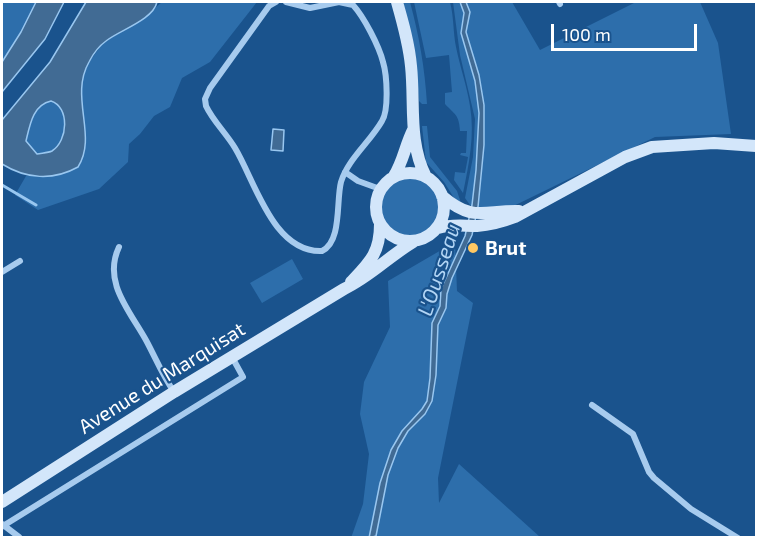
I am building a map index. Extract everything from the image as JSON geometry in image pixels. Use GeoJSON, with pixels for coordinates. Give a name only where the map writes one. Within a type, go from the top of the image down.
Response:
{"type":"FeatureCollection","features":[{"type":"Feature","properties":{"kind":"main road"},"geometry":{"type":"LineString","coordinates":[[397,2],[411,65],[413,130],[421,166],[426,177]]}},
{"type":"Feature","properties":{"kind":"main road"},"geometry":{"type":"LineString","coordinates":[[413,130],[406,143],[400,166],[394,176],[380,189],[376,201],[376,212],[380,224],[394,238],[413,242],[448,225],[490,214],[524,211],[625,157],[652,147],[714,143],[756,146]]}},
{"type":"Feature","properties":{"kind":"main road"},"geometry":{"type":"LineString","coordinates":[[394,176],[416,173],[435,183],[442,196],[444,211],[438,228]]}},
{"type":"Feature","properties":{"kind":"main road"},"geometry":{"type":"LineString","coordinates":[[442,196],[471,219]]}},
{"type":"Feature","properties":{"kind":"main road","name":"Avenue du Marquisat"},"geometry":{"type":"LineString","coordinates":[[344,289],[367,266],[375,253],[380,241],[380,224]]}},
{"type":"Feature","properties":{"kind":"main road","name":"Avenue du Marquisat"},"geometry":{"type":"LineString","coordinates":[[2,502],[174,392],[344,289],[363,280],[413,242]]}},
{"type":"Feature","properties":{"kind":"street"},"geometry":{"type":"LineString","coordinates":[[276,2],[269,6],[210,88],[205,99],[206,106],[236,150],[255,190],[276,225],[286,236],[305,249],[322,251],[331,244],[336,227],[339,194],[345,172],[385,116],[385,80],[381,54],[353,5],[339,2],[310,8],[286,2]]}},
{"type":"Feature","properties":{"kind":"street"},"geometry":{"type":"LineString","coordinates":[[345,172],[358,181],[380,189]]}},
{"type":"Feature","properties":{"kind":"street"},"geometry":{"type":"LineString","coordinates":[[119,247],[113,266],[120,297],[174,392]]}},
{"type":"Feature","properties":{"kind":"street"},"geometry":{"type":"LineString","coordinates":[[2,272],[20,261]]}},
{"type":"Feature","properties":{"kind":"street"},"geometry":{"type":"LineString","coordinates":[[19,537],[2,525],[243,377],[232,357]]}},
{"type":"Feature","properties":{"kind":"street"},"geometry":{"type":"LineString","coordinates":[[592,405],[633,434],[648,469],[654,477],[691,509],[738,537]]}},
{"type":"Feature","properties":{"kind":"shaded area"},"geometry":{"type":"Polygon","coordinates":[[[2,2],[36,2],[2,62],[2,2]]]}},
{"type":"Feature","properties":{"kind":"shaded area"},"geometry":{"type":"Polygon","coordinates":[[[36,2],[64,2],[45,39],[2,92],[2,62],[36,2]]]}},
{"type":"Feature","properties":{"kind":"shaded area"},"geometry":{"type":"Polygon","coordinates":[[[86,2],[157,2],[143,19],[103,43],[89,62],[82,89],[85,142],[78,167],[59,175],[40,176],[20,173],[2,164],[2,120],[50,62],[86,2]],[[51,101],[45,103],[33,116],[26,141],[37,154],[52,151],[61,140],[65,124],[57,104],[51,101]]]}},
{"type":"Feature","properties":{"kind":"shaded area"},"geometry":{"type":"Polygon","coordinates":[[[162,2],[257,2],[210,62],[182,78],[170,107],[154,116],[129,144],[128,162],[99,189],[38,210],[15,195],[26,176],[55,175],[71,171],[86,143],[80,91],[81,81],[89,62],[103,43],[140,21],[162,2]]]}},
{"type":"Feature","properties":{"kind":"shaded area"},"geometry":{"type":"Polygon","coordinates":[[[403,2],[410,2],[413,14],[423,65],[427,104],[419,101],[415,54],[403,2]]]}},
{"type":"Feature","properties":{"kind":"shaded area"},"geometry":{"type":"Polygon","coordinates":[[[414,2],[450,2],[456,47],[467,91],[472,128],[471,150],[463,193],[454,180],[455,172],[465,173],[468,157],[460,155],[466,153],[467,131],[460,131],[457,118],[445,104],[445,93],[452,92],[449,55],[426,58],[414,2]]]}},
{"type":"Feature","properties":{"kind":"shaded area"},"geometry":{"type":"Polygon","coordinates":[[[453,2],[512,2],[540,50],[636,2],[700,2],[718,43],[731,134],[655,137],[493,216],[470,205],[465,198],[473,157],[475,119],[460,55],[453,2]]]}},
{"type":"Feature","properties":{"kind":"shaded area"},"geometry":{"type":"Polygon","coordinates":[[[460,2],[466,2],[470,12],[466,32],[479,75],[484,105],[484,145],[478,207],[472,235],[452,278],[446,308],[438,325],[436,375],[432,401],[425,414],[408,431],[398,448],[388,475],[376,536],[369,538],[380,483],[391,450],[402,431],[427,401],[432,323],[440,306],[441,289],[465,236],[472,205],[479,113],[475,81],[461,33],[464,13],[460,2]]]}},
{"type":"Feature","properties":{"kind":"shaded area"},"geometry":{"type":"Polygon","coordinates":[[[51,101],[57,104],[64,117],[64,132],[52,151],[37,154],[25,141],[30,122],[40,107],[51,101]]]}},
{"type":"Feature","properties":{"kind":"shaded area"},"geometry":{"type":"Polygon","coordinates":[[[422,126],[427,126],[430,157],[457,191],[461,203],[454,198],[444,182],[426,162],[422,126]]]}},
{"type":"Feature","properties":{"kind":"shaded area"},"geometry":{"type":"Polygon","coordinates":[[[273,129],[284,130],[283,151],[271,150],[273,129]]]}},
{"type":"Feature","properties":{"kind":"shaded area"},"geometry":{"type":"Polygon","coordinates":[[[410,178],[426,183],[434,191],[439,207],[434,223],[426,231],[410,236],[394,231],[386,223],[381,207],[386,191],[394,183],[410,178]]]}},
{"type":"Feature","properties":{"kind":"shaded area"},"geometry":{"type":"Polygon","coordinates":[[[455,242],[457,291],[473,303],[438,478],[439,503],[459,464],[540,537],[351,538],[363,504],[369,454],[360,414],[364,382],[390,327],[388,281],[455,242]]]}},
{"type":"Feature","properties":{"kind":"shaded area"},"geometry":{"type":"Polygon","coordinates":[[[292,259],[303,279],[262,303],[250,283],[292,259]]]}},
{"type":"Feature","properties":{"kind":"waterway"},"geometry":{"type":"LineString","coordinates":[[2,185],[36,205]]}},
{"type":"Feature","properties":{"kind":"place","name":"Brut"},"geometry":{"type":"Point","coordinates":[473,248]}},
{"type":"Feature","properties":{"kind":"water label","name":"L'Ousseau"},"geometry":{"type":"Point","coordinates":[439,270]}}]}
